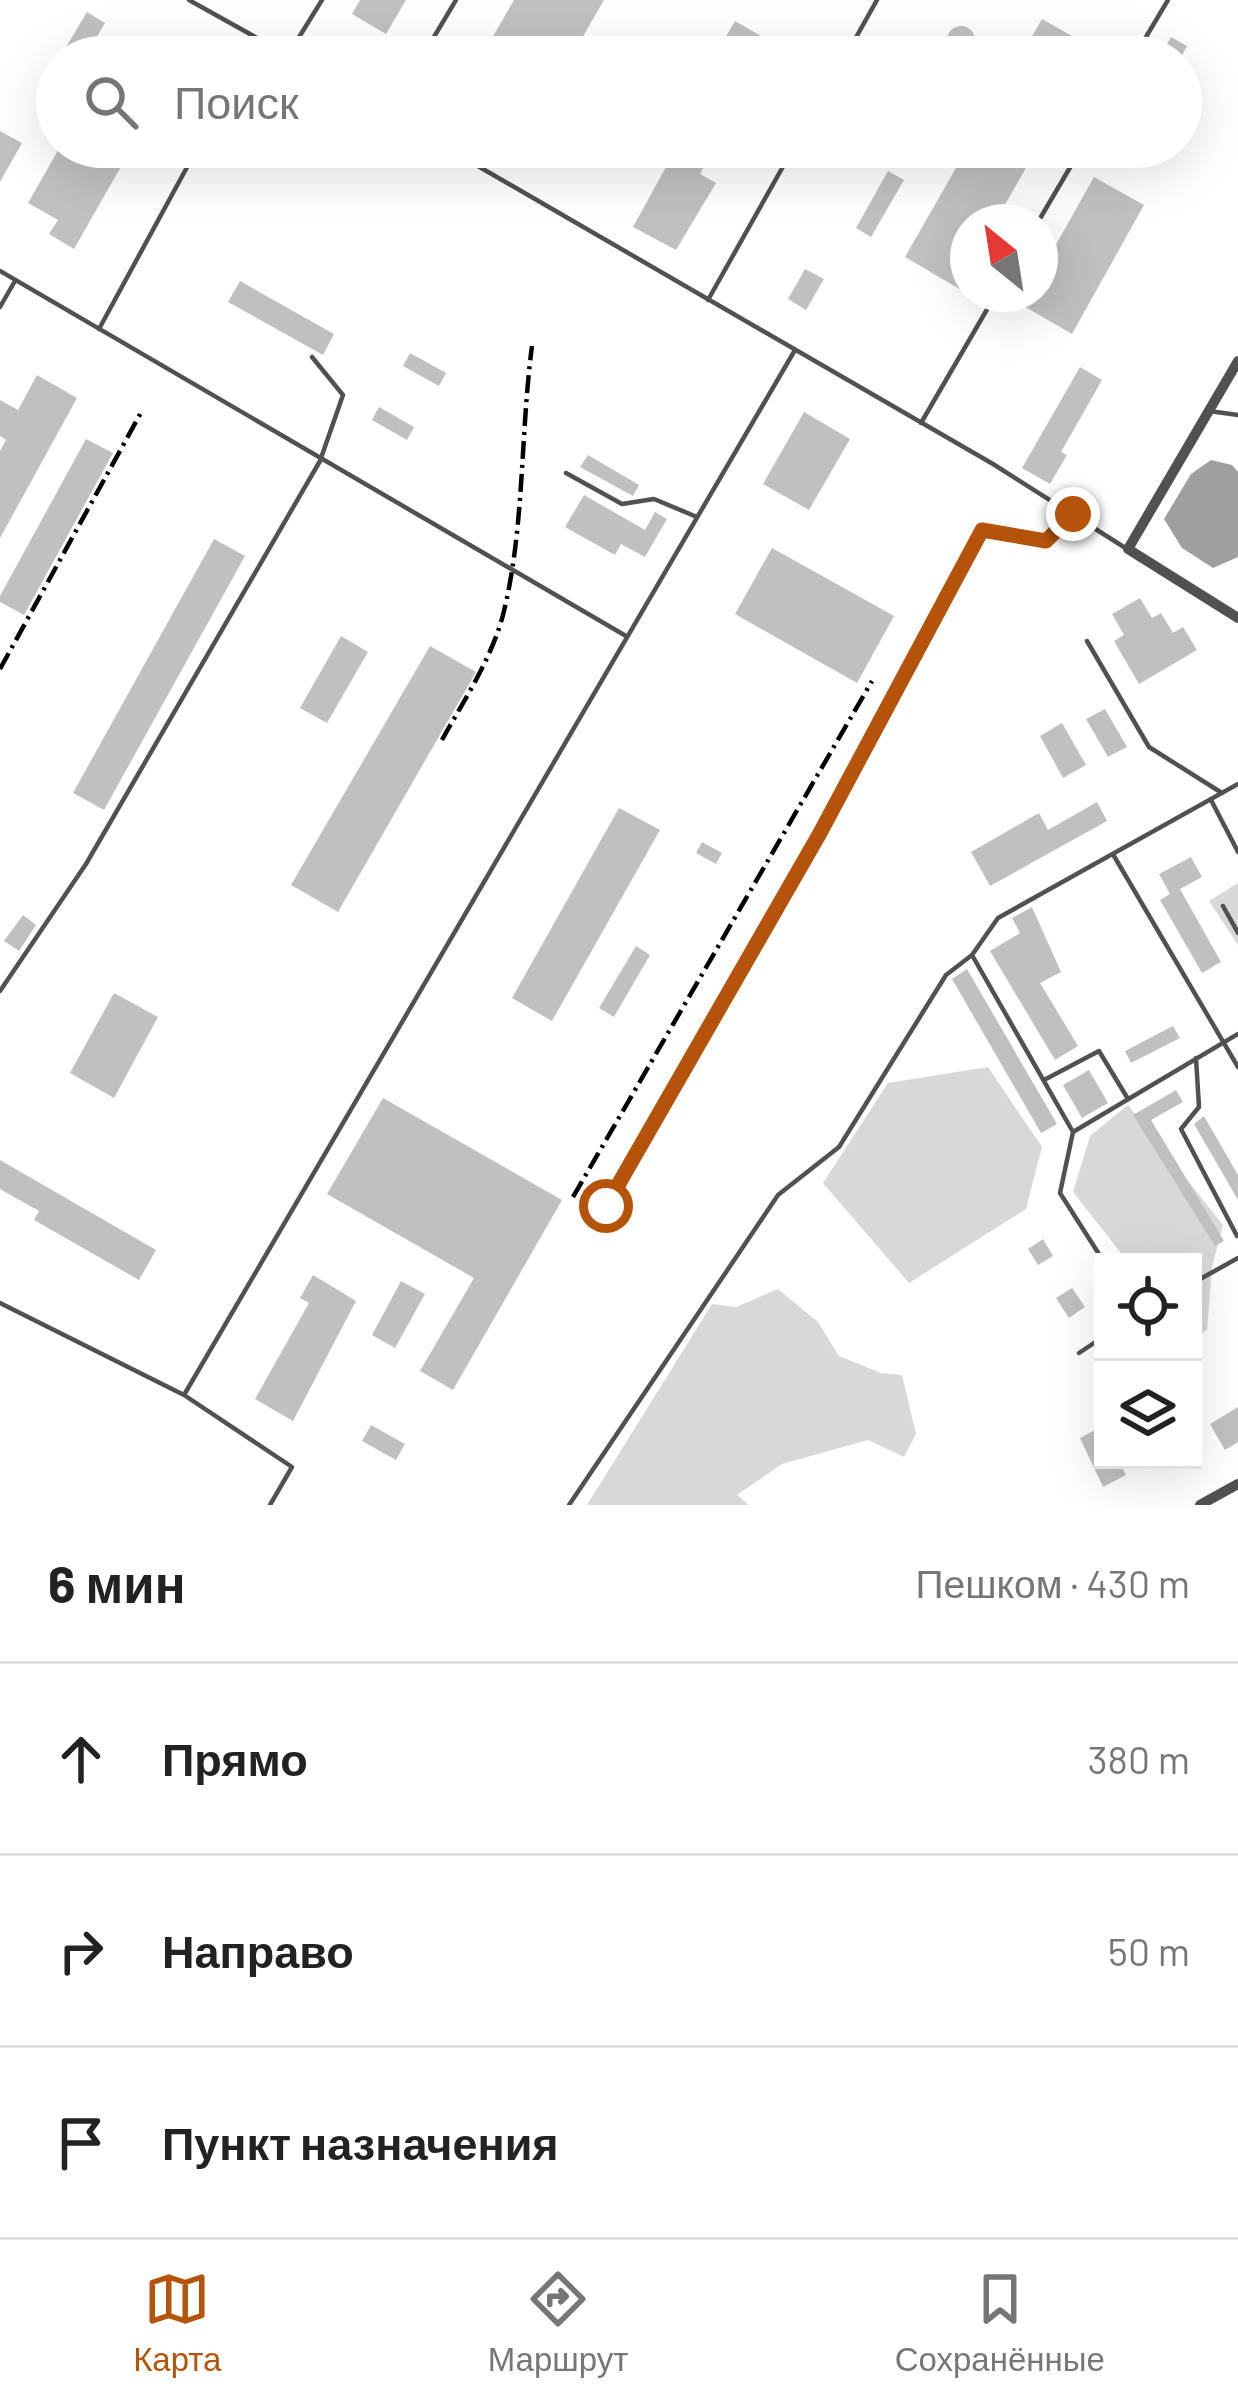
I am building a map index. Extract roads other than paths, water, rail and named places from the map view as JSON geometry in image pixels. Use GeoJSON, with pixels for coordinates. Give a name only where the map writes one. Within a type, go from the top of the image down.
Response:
{"type":"FeatureCollection","features":[{"type":"Feature","properties":{"kind":"street"},"geometry":{"type":"LineString","coordinates":[[1238,361],[1128,549],[1238,618]]}},
{"type":"Feature","properties":{"kind":"street"},"geometry":{"type":"LineString","coordinates":[[1200,1505],[1238,1484]]}},
{"type":"Feature","properties":{"kind":"lane"},"geometry":{"type":"LineString","coordinates":[[189,0],[253,36]]}},
{"type":"Feature","properties":{"kind":"lane"},"geometry":{"type":"LineString","coordinates":[[301,36],[322,0]]}},
{"type":"Feature","properties":{"kind":"lane"},"geometry":{"type":"LineString","coordinates":[[435,36],[456,0]]}},
{"type":"Feature","properties":{"kind":"lane"},"geometry":{"type":"LineString","coordinates":[[857,36],[877,0]]}},
{"type":"Feature","properties":{"kind":"lane"},"geometry":{"type":"LineString","coordinates":[[1147,36],[1168,0]]}},
{"type":"Feature","properties":{"kind":"lane"},"geometry":{"type":"LineString","coordinates":[[99,329],[187,168]]}},
{"type":"Feature","properties":{"kind":"lane"},"geometry":{"type":"LineString","coordinates":[[481,168],[1128,549]]}},
{"type":"Feature","properties":{"kind":"lane"},"geometry":{"type":"LineString","coordinates":[[708,301],[782,168]]}},
{"type":"Feature","properties":{"kind":"lane"},"geometry":{"type":"LineString","coordinates":[[1049,204],[1070,168]]}},
{"type":"Feature","properties":{"kind":"lane"},"geometry":{"type":"LineString","coordinates":[[0,271],[626,636]]}},
{"type":"Feature","properties":{"kind":"lane"},"geometry":{"type":"LineString","coordinates":[[0,307],[16,280]]}},
{"type":"Feature","properties":{"kind":"lane"},"geometry":{"type":"LineString","coordinates":[[921,423],[986,312]]}},
{"type":"Feature","properties":{"kind":"lane"},"geometry":{"type":"LineString","coordinates":[[184,1395],[795,350]]}},
{"type":"Feature","properties":{"kind":"lane"},"geometry":{"type":"LineString","coordinates":[[0,991],[86,864],[320,461],[343,395],[312,356]]}},
{"type":"Feature","properties":{"kind":"lane"},"geometry":{"type":"LineString","coordinates":[[1209,411],[1238,416]]}},
{"type":"Feature","properties":{"kind":"lane"},"geometry":{"type":"LineString","coordinates":[[566,473],[622,504],[654,499],[697,517]]}},
{"type":"Feature","properties":{"kind":"lane"},"geometry":{"type":"LineString","coordinates":[[606,1206],[820,833],[982,530],[1046,541],[1073,514]]}},
{"type":"Feature","properties":{"kind":"lane"},"geometry":{"type":"LineString","coordinates":[[1087,641],[1149,747],[1222,794]]}},
{"type":"Feature","properties":{"kind":"lane"},"geometry":{"type":"LineString","coordinates":[[569,1505],[778,1195],[839,1147],[946,975],[972,955],[998,918],[1238,784]]}},
{"type":"Feature","properties":{"kind":"lane"},"geometry":{"type":"LineString","coordinates":[[1211,800],[1238,852]]}},
{"type":"Feature","properties":{"kind":"lane"},"geometry":{"type":"LineString","coordinates":[[1114,856],[1238,1067]]}},
{"type":"Feature","properties":{"kind":"lane"},"geometry":{"type":"LineString","coordinates":[[1222,906],[1238,933]]}},
{"type":"Feature","properties":{"kind":"lane"},"geometry":{"type":"LineString","coordinates":[[972,955],[1073,1132],[1060,1192],[1098,1253]]}},
{"type":"Feature","properties":{"kind":"lane"},"geometry":{"type":"LineString","coordinates":[[1073,1132],[1238,1034]]}},
{"type":"Feature","properties":{"kind":"lane"},"geometry":{"type":"LineString","coordinates":[[1044,1080],[1099,1051],[1128,1099]]}},
{"type":"Feature","properties":{"kind":"lane"},"geometry":{"type":"LineString","coordinates":[[1196,1058],[1199,1107],[1181,1129],[1237,1236]]}},
{"type":"Feature","properties":{"kind":"lane"},"geometry":{"type":"LineString","coordinates":[[1202,1278],[1238,1258]]}},
{"type":"Feature","properties":{"kind":"lane"},"geometry":{"type":"LineString","coordinates":[[0,1304],[184,1395],[292,1467],[270,1505]]}},
{"type":"Feature","properties":{"kind":"lane"},"geometry":{"type":"LineString","coordinates":[[1078,1353],[1094,1343]]}},
{"type":"Feature","properties":{"kind":"railway"},"geometry":{"type":"LineString","coordinates":[[442,740],[484,664],[503,615],[519,515],[532,346]]}},
{"type":"Feature","properties":{"kind":"railway"},"geometry":{"type":"LineString","coordinates":[[0,669],[143,409]]}},
{"type":"Feature","properties":{"kind":"railway"},"geometry":{"type":"LineString","coordinates":[[573,1197],[872,681]]}}]}
